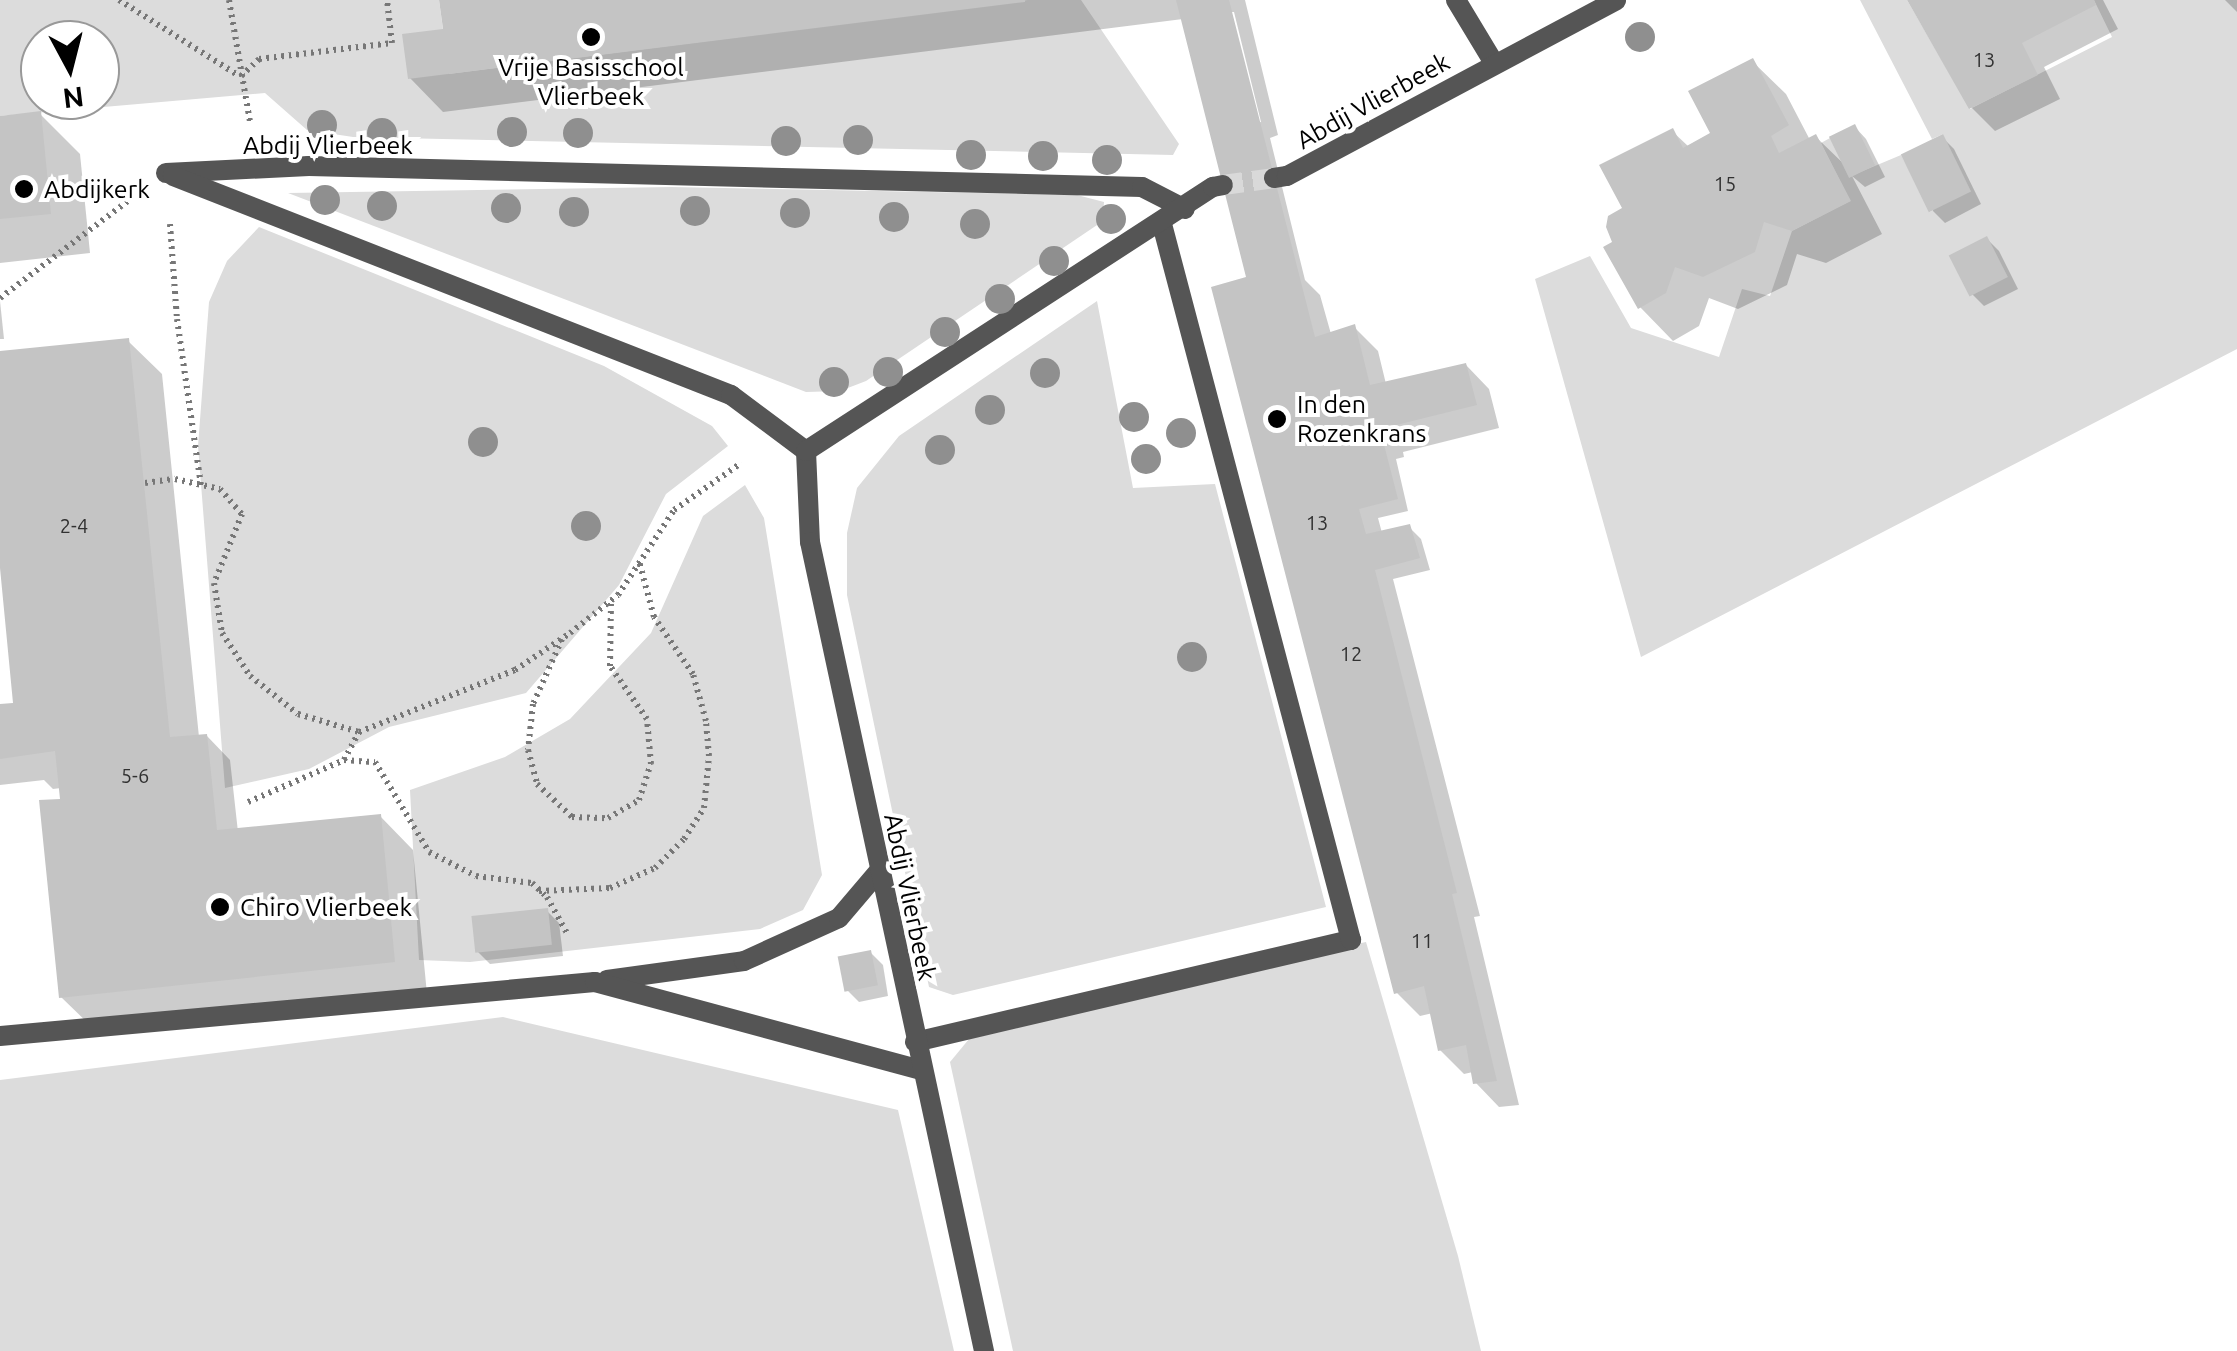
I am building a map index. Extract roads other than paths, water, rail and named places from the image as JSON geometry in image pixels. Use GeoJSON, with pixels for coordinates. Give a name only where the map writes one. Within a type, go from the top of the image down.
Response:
{"type":"FeatureCollection","features":[{"type":"Feature","properties":{"kind":"street"},"geometry":{"type":"LineString","coordinates":[[1456,0],[1494,63]]}},
{"type":"Feature","properties":{"kind":"street","name":"Abdij Vlierbeek"},"geometry":{"type":"LineString","coordinates":[[1274,178],[1288,176],[1616,0]]}},
{"type":"Feature","properties":{"kind":"street","name":"Abdij Vlierbeek"},"geometry":{"type":"LineString","coordinates":[[984,1351],[810,542],[806,451],[731,395],[166,173],[309,166],[1142,188],[1184,209]]}},
{"type":"Feature","properties":{"kind":"street"},"geometry":{"type":"LineString","coordinates":[[806,451],[1223,185]]}},
{"type":"Feature","properties":{"kind":"street"},"geometry":{"type":"LineString","coordinates":[[916,1042],[1351,940],[1162,224]]}},
{"type":"Feature","properties":{"kind":"street"},"geometry":{"type":"LineString","coordinates":[[0,1036],[595,982],[744,961],[839,918],[879,871]]}},
{"type":"Feature","properties":{"kind":"street"},"geometry":{"type":"LineString","coordinates":[[595,982],[921,1070]]}},
{"type":"Feature","properties":{"kind":"tunnel"},"geometry":{"type":"LineString","coordinates":[[1223,185],[1274,178]]}},
{"type":"Feature","properties":{"kind":"place","name":"Vrije Basisschool Vlierbeek"},"geometry":{"type":"Point","coordinates":[591,37]}},
{"type":"Feature","properties":{"kind":"place","name":"Abdijkerk"},"geometry":{"type":"Point","coordinates":[24,189]}},
{"type":"Feature","properties":{"kind":"place","name":"In den Rozenkrans"},"geometry":{"type":"Point","coordinates":[1277,419]}},
{"type":"Feature","properties":{"kind":"place","name":"Chiro Vlierbeek"},"geometry":{"type":"Point","coordinates":[220,907]}}]}
